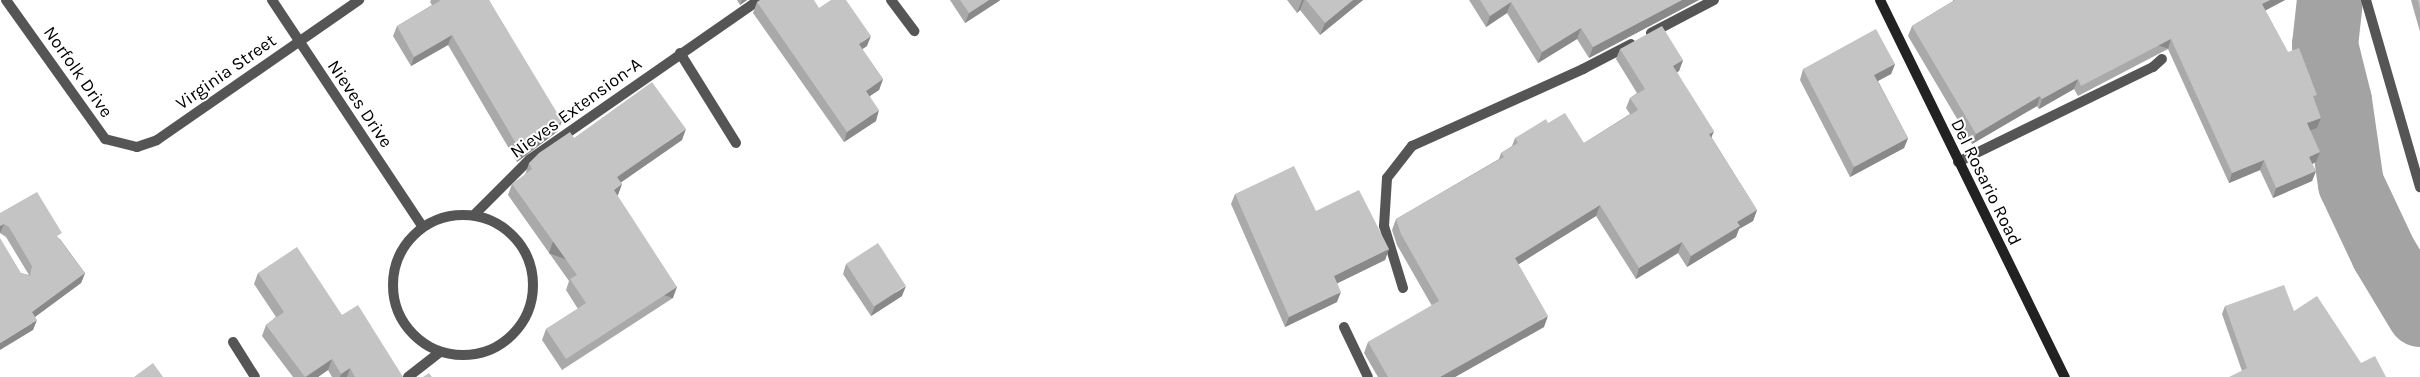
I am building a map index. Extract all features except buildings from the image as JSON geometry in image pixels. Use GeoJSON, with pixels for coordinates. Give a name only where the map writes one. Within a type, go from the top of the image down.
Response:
{"type":"FeatureCollection","features":[{"type":"Feature","properties":{"kind":"main road","name":"Del Rosario Road"},"geometry":{"type":"LineString","coordinates":[[1880,0],[2065,377]]}},
{"type":"Feature","properties":{"kind":"street","name":"Norfolk Drive"},"geometry":{"type":"LineString","coordinates":[[6,0],[105,138]]}},
{"type":"Feature","properties":{"kind":"street","name":"Nieves Drive"},"geometry":{"type":"LineString","coordinates":[[272,0],[422,226]]}},
{"type":"Feature","properties":{"kind":"street","name":"Virginia Street"},"geometry":{"type":"LineString","coordinates":[[105,138],[137,147],[157,140],[359,0]]}},
{"type":"Feature","properties":{"kind":"street","name":"Nieves Extension-A"},"geometry":{"type":"LineString","coordinates":[[474,215],[530,159],[758,0]]}},
{"type":"Feature","properties":{"kind":"street"},"geometry":{"type":"LineString","coordinates":[[891,0],[914,32]]}},
{"type":"Feature","properties":{"kind":"street"},"geometry":{"type":"LineString","coordinates":[[1403,288],[1384,226],[1387,178],[1412,146],[1583,69],[1714,0]]}},
{"type":"Feature","properties":{"kind":"street"},"geometry":{"type":"LineString","coordinates":[[2366,0],[2420,187]]}},
{"type":"Feature","properties":{"kind":"street"},"geometry":{"type":"LineString","coordinates":[[680,53],[736,143]]}},
{"type":"Feature","properties":{"kind":"street"},"geometry":{"type":"LineString","coordinates":[[1958,162],[2153,67],[2162,59]]}},
{"type":"Feature","properties":{"kind":"street"},"geometry":{"type":"LineString","coordinates":[[474,215],[496,222],[514,237],[528,256],[534,278],[532,302],[523,323],[506,341],[486,352],[463,356],[440,352],[420,342],[405,326],[395,306],[392,283],[395,262],[406,242],[422,226],[438,218],[474,215]]}},
{"type":"Feature","properties":{"kind":"street"},"geometry":{"type":"LineString","coordinates":[[1344,327],[1368,377]]}},
{"type":"Feature","properties":{"kind":"street"},"geometry":{"type":"LineString","coordinates":[[233,342],[255,377]]}},
{"type":"Feature","properties":{"kind":"street"},"geometry":{"type":"LineString","coordinates":[[408,377],[440,352]]}},
{"type":"Feature","properties":{"kind":"waterway"},"geometry":{"type":"LineString","coordinates":[[2330,0],[2325,45],[2339,101],[2351,184],[2384,254],[2420,314]]}}]}
